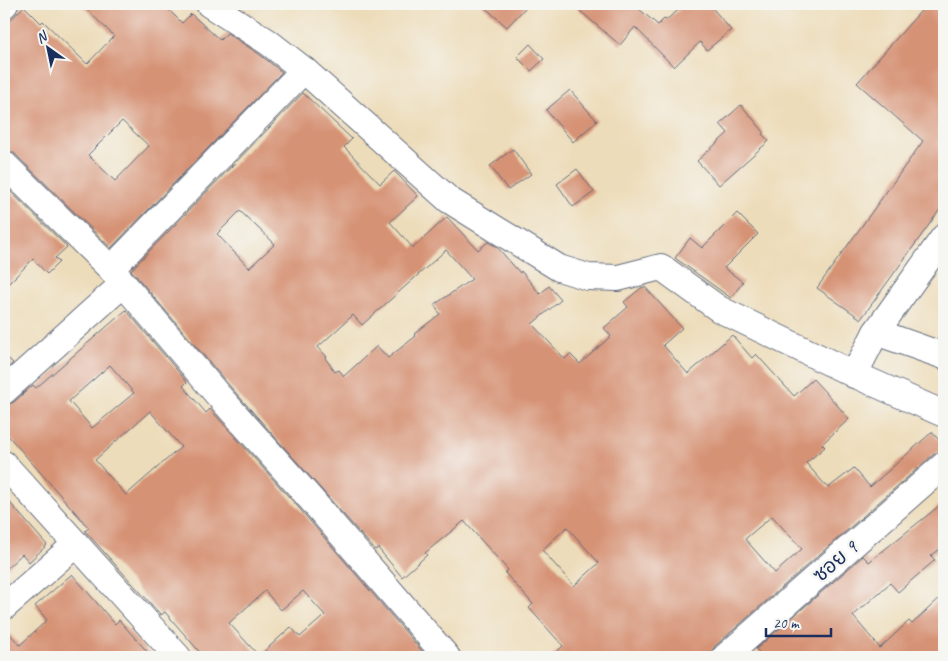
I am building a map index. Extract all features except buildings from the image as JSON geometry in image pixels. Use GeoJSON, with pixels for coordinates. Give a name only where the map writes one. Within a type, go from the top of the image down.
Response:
{"type":"FeatureCollection","features":[{"type":"Feature","properties":{"kind":"street"},"geometry":{"type":"LineString","coordinates":[[209,4],[268,42],[304,70],[449,200],[559,268],[588,277],[618,278],[661,267],[719,309],[854,375],[944,414]]}},
{"type":"Feature","properties":{"kind":"street"},"geometry":{"type":"LineString","coordinates":[[4,392],[117,277],[304,70]]}},
{"type":"Feature","properties":{"kind":"street"},"geometry":{"type":"LineString","coordinates":[[4,164],[117,277],[217,394],[398,598],[447,657]]}},
{"type":"Feature","properties":{"kind":"street"},"geometry":{"type":"LineString","coordinates":[[854,375],[876,332],[944,237]]}},
{"type":"Feature","properties":{"kind":"street"},"geometry":{"type":"LineString","coordinates":[[876,332],[944,356]]}},
{"type":"Feature","properties":{"kind":"street"},"geometry":{"type":"LineString","coordinates":[[4,464],[178,657]]}},
{"type":"Feature","properties":{"kind":"street","name":"ซอย 9"},"geometry":{"type":"LineString","coordinates":[[725,657],[944,466]]}},
{"type":"Feature","properties":{"kind":"street"},"geometry":{"type":"LineString","coordinates":[[4,607],[76,544]]}}]}
